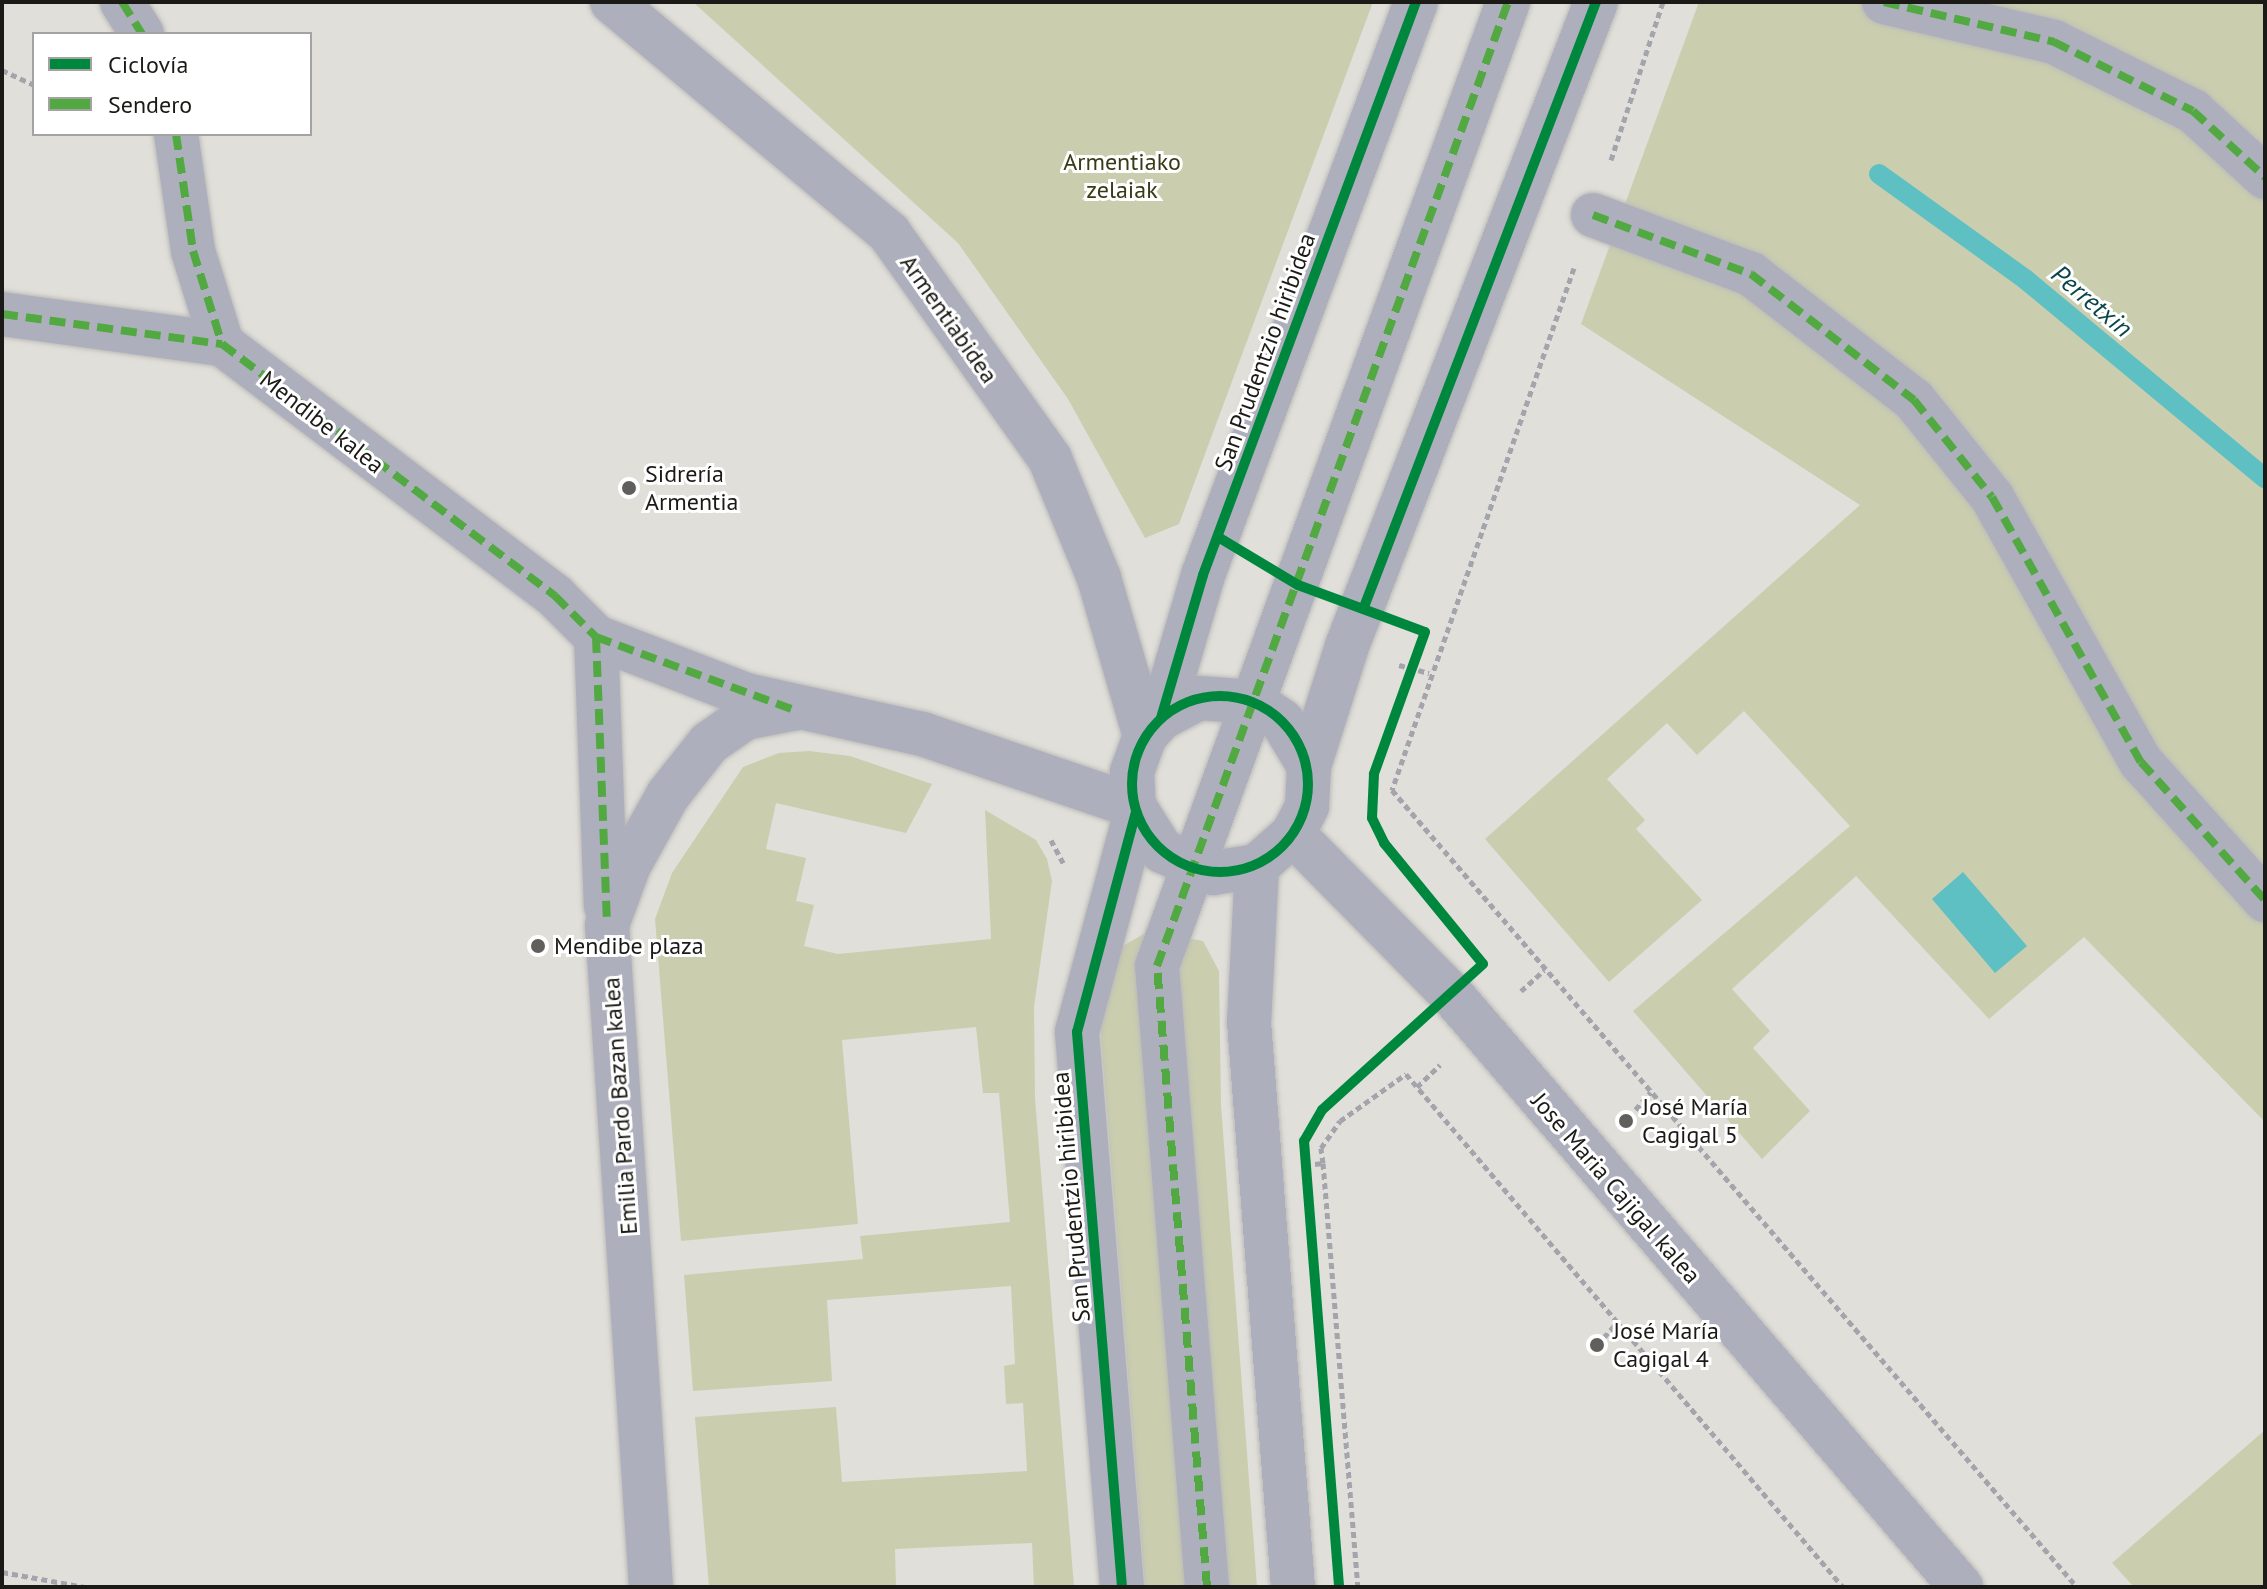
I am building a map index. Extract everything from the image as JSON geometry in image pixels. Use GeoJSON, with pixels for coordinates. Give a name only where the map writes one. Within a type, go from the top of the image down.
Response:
{"type":"FeatureCollection","features":[{"type":"Feature","properties":{"kind":"street"},"geometry":{"type":"LineString","coordinates":[[122,2],[141,32]]}},
{"type":"Feature","properties":{"kind":"street","name":"Armentiabidea"},"geometry":{"type":"LineString","coordinates":[[612,2],[889,233],[1050,459],[1099,578],[1153,727]]}},
{"type":"Feature","properties":{"kind":"street","name":"San Prudentzio hiribidea"},"geometry":{"type":"LineString","coordinates":[[1122,1587],[1077,1032],[1135,809],[1132,772],[1153,727],[1203,575],[1416,2]]}},
{"type":"Feature","properties":{"kind":"street"},"geometry":{"type":"LineString","coordinates":[[1207,1587],[1157,966],[1508,2]]}},
{"type":"Feature","properties":{"kind":"street"},"geometry":{"type":"LineString","coordinates":[[792,709],[922,734],[1059,779],[1135,809],[1162,851],[1194,869],[1213,873],[1257,866],[1293,834],[1307,806],[1309,766],[1347,646],[1596,2]]}},
{"type":"Feature","properties":{"kind":"street"},"geometry":{"type":"LineString","coordinates":[[1884,2],[2054,42],[2193,111],[2265,177]]}},
{"type":"Feature","properties":{"kind":"street"},"geometry":{"type":"LineString","coordinates":[[176,136],[193,251],[222,344]]}},
{"type":"Feature","properties":{"kind":"street"},"geometry":{"type":"LineString","coordinates":[[1593,215],[1751,274],[1914,400],[1992,497],[2141,762],[2265,900]]}},
{"type":"Feature","properties":{"kind":"street","name":"Mendibe kalea"},"geometry":{"type":"LineString","coordinates":[[2,314],[222,344],[555,596],[596,637],[792,709]]}},
{"type":"Feature","properties":{"kind":"street"},"geometry":{"type":"LineString","coordinates":[[596,637],[607,925]]}},
{"type":"Feature","properties":{"kind":"street"},"geometry":{"type":"LineString","coordinates":[[1153,727],[1199,698],[1254,702],[1282,721],[1309,766]]}},
{"type":"Feature","properties":{"kind":"street","name":"Emilia Pardo Bazan kalea"},"geometry":{"type":"LineString","coordinates":[[651,1587],[607,925],[637,851],[668,795],[709,743],[745,718],[792,709]]}},
{"type":"Feature","properties":{"kind":"street","name":"Jose Maria Cajigal kalea"},"geometry":{"type":"LineString","coordinates":[[1293,834],[1452,995],[1961,1587]]}},
{"type":"Feature","properties":{"kind":"street"},"geometry":{"type":"LineString","coordinates":[[1257,866],[1249,1022],[1293,1587]]}},
{"type":"Feature","properties":{"kind":"path"},"geometry":{"type":"LineString","coordinates":[[1663,2],[1593,215],[1392,790],[2077,1587]]}},
{"type":"Feature","properties":{"kind":"path"},"geometry":{"type":"LineString","coordinates":[[2,70],[32,84]]}},
{"type":"Feature","properties":{"kind":"path"},"geometry":{"type":"LineString","coordinates":[[1407,685],[1416,657]]}},
{"type":"Feature","properties":{"kind":"path"},"geometry":{"type":"LineString","coordinates":[[1059,779],[1046,828],[1065,867],[1063,880]]}},
{"type":"Feature","properties":{"kind":"path"},"geometry":{"type":"LineString","coordinates":[[1358,1587],[1321,1148],[1340,1121],[1406,1074],[1843,1587]]}},
{"type":"Feature","properties":{"kind":"path"},"geometry":{"type":"LineString","coordinates":[[1626,1121],[1651,1092]]}},
{"type":"Feature","properties":{"kind":"path"},"geometry":{"type":"LineString","coordinates":[[1305,1153],[1308,1181]]}},
{"type":"Feature","properties":{"kind":"path"},"geometry":{"type":"LineString","coordinates":[[1306,1165],[1323,1163]]}},
{"type":"Feature","properties":{"kind":"path"},"geometry":{"type":"LineString","coordinates":[[1597,1345],[1616,1324]]}},
{"type":"Feature","properties":{"kind":"path"},"geometry":{"type":"LineString","coordinates":[[2,1572],[85,1587]]}},
{"type":"Feature","properties":{"kind":"green space","name":"Armentiako zelaiak"},"geometry":{"type":"Polygon","coordinates":[[[693,2],[1373,2],[1179,524],[1145,538],[1068,399],[958,243],[693,2]]]}},
{"type":"Feature","properties":{"kind":"green space"},"geometry":{"type":"Polygon","coordinates":[[[1699,2],[2265,2],[2265,1122],[2084,937],[1989,1019],[1856,876],[1732,989],[1770,1031],[1753,1048],[1810,1111],[1762,1159],[1633,1011],[1850,826],[1744,711],[1697,755],[1667,723],[1607,779],[1645,820],[1636,829],[1702,900],[1609,982],[1485,839],[1860,505],[1581,324],[1699,2]]]}},
{"type":"Feature","properties":{"kind":"green space"},"geometry":{"type":"Polygon","coordinates":[[[809,751],[850,756],[932,784],[906,833],[776,803],[766,849],[806,858],[796,901],[814,905],[804,946],[838,954],[991,939],[985,810],[1036,840],[1047,859],[1052,881],[1034,1007],[1035,1098],[1074,1587],[1034,1587],[1032,1543],[895,1549],[896,1585],[709,1587],[695,1417],[836,1407],[842,1482],[1027,1471],[1023,1403],[1006,1404],[1004,1366],[1015,1364],[1011,1286],[827,1300],[832,1381],[693,1391],[684,1275],[863,1259],[860,1236],[1010,1222],[999,1093],[983,1093],[976,1027],[842,1040],[858,1224],[681,1241],[655,919],[672,873],[743,767],[779,753],[809,751]]]}},
{"type":"Feature","properties":{"kind":"green space"},"geometry":{"type":"Polygon","coordinates":[[[1149,931],[1203,941],[1219,971],[1221,1105],[1257,1587],[1145,1587],[1100,1024],[1119,948],[1149,931]]]}},
{"type":"Feature","properties":{"kind":"green space"},"geometry":{"type":"Polygon","coordinates":[[[2265,1430],[2265,1587],[2134,1587],[2112,1563],[2265,1430]]]}},
{"type":"Feature","properties":{"kind":"water"},"geometry":{"type":"Polygon","coordinates":[[[1963,872],[2027,946],[1995,973],[1932,899],[1963,872]]]}},
{"type":"Feature","properties":{"kind":"waterway","name":"Perretxin"},"geometry":{"type":"LineString","coordinates":[[1879,174],[2025,279],[2265,478]]}},
{"type":"Feature","properties":{"kind":"marked path"},"geometry":{"type":"LineString","coordinates":[[122,2],[141,32]]}},
{"type":"Feature","properties":{"kind":"marked path"},"geometry":{"type":"LineString","coordinates":[[1207,1587],[1157,966],[1508,2]]}},
{"type":"Feature","properties":{"kind":"marked path"},"geometry":{"type":"LineString","coordinates":[[1884,2],[2054,42],[2193,111],[2265,177]]}},
{"type":"Feature","properties":{"kind":"marked path"},"geometry":{"type":"LineString","coordinates":[[176,136],[193,251],[222,344]]}},
{"type":"Feature","properties":{"kind":"marked path"},"geometry":{"type":"LineString","coordinates":[[1593,215],[1751,274],[1914,400],[1992,497],[2141,762],[2265,900]]}},
{"type":"Feature","properties":{"kind":"marked path"},"geometry":{"type":"LineString","coordinates":[[2,314],[222,344],[555,596],[596,637],[792,709]]}},
{"type":"Feature","properties":{"kind":"marked path"},"geometry":{"type":"LineString","coordinates":[[596,637],[607,925]]}},
{"type":"Feature","properties":{"kind":"cycle path"},"geometry":{"type":"LineString","coordinates":[[1161,718],[1203,575],[1416,2]]}},
{"type":"Feature","properties":{"kind":"cycle path"},"geometry":{"type":"LineString","coordinates":[[1364,607],[1596,2]]}},
{"type":"Feature","properties":{"kind":"cycle path"},"geometry":{"type":"LineString","coordinates":[[1218,537],[1298,585],[1425,632],[1374,774],[1372,818],[1384,843],[1483,964],[1322,1110],[1304,1141],[1339,1587]]}},
{"type":"Feature","properties":{"kind":"cycle path"},"geometry":{"type":"LineString","coordinates":[[1220,696],[1254,703],[1282,722],[1301,750],[1308,784],[1301,818],[1282,846],[1254,865],[1220,872],[1186,865],[1158,846],[1139,818],[1132,784],[1139,750],[1158,722],[1186,703],[1220,696]]}},
{"type":"Feature","properties":{"kind":"cycle path"},"geometry":{"type":"LineString","coordinates":[[1122,1587],[1077,1032],[1136,812]]}},
{"type":"Feature","properties":{"kind":"place","name":"Sidrería Armentia"},"geometry":{"type":"Point","coordinates":[629,488]}},
{"type":"Feature","properties":{"kind":"place","name":"Mendibe plaza"},"geometry":{"type":"Point","coordinates":[538,946]}},
{"type":"Feature","properties":{"kind":"place","name":"José María Cagigal 5"},"geometry":{"type":"Point","coordinates":[1626,1121]}},
{"type":"Feature","properties":{"kind":"place","name":"José María Cagigal 4"},"geometry":{"type":"Point","coordinates":[1597,1345]}}]}
